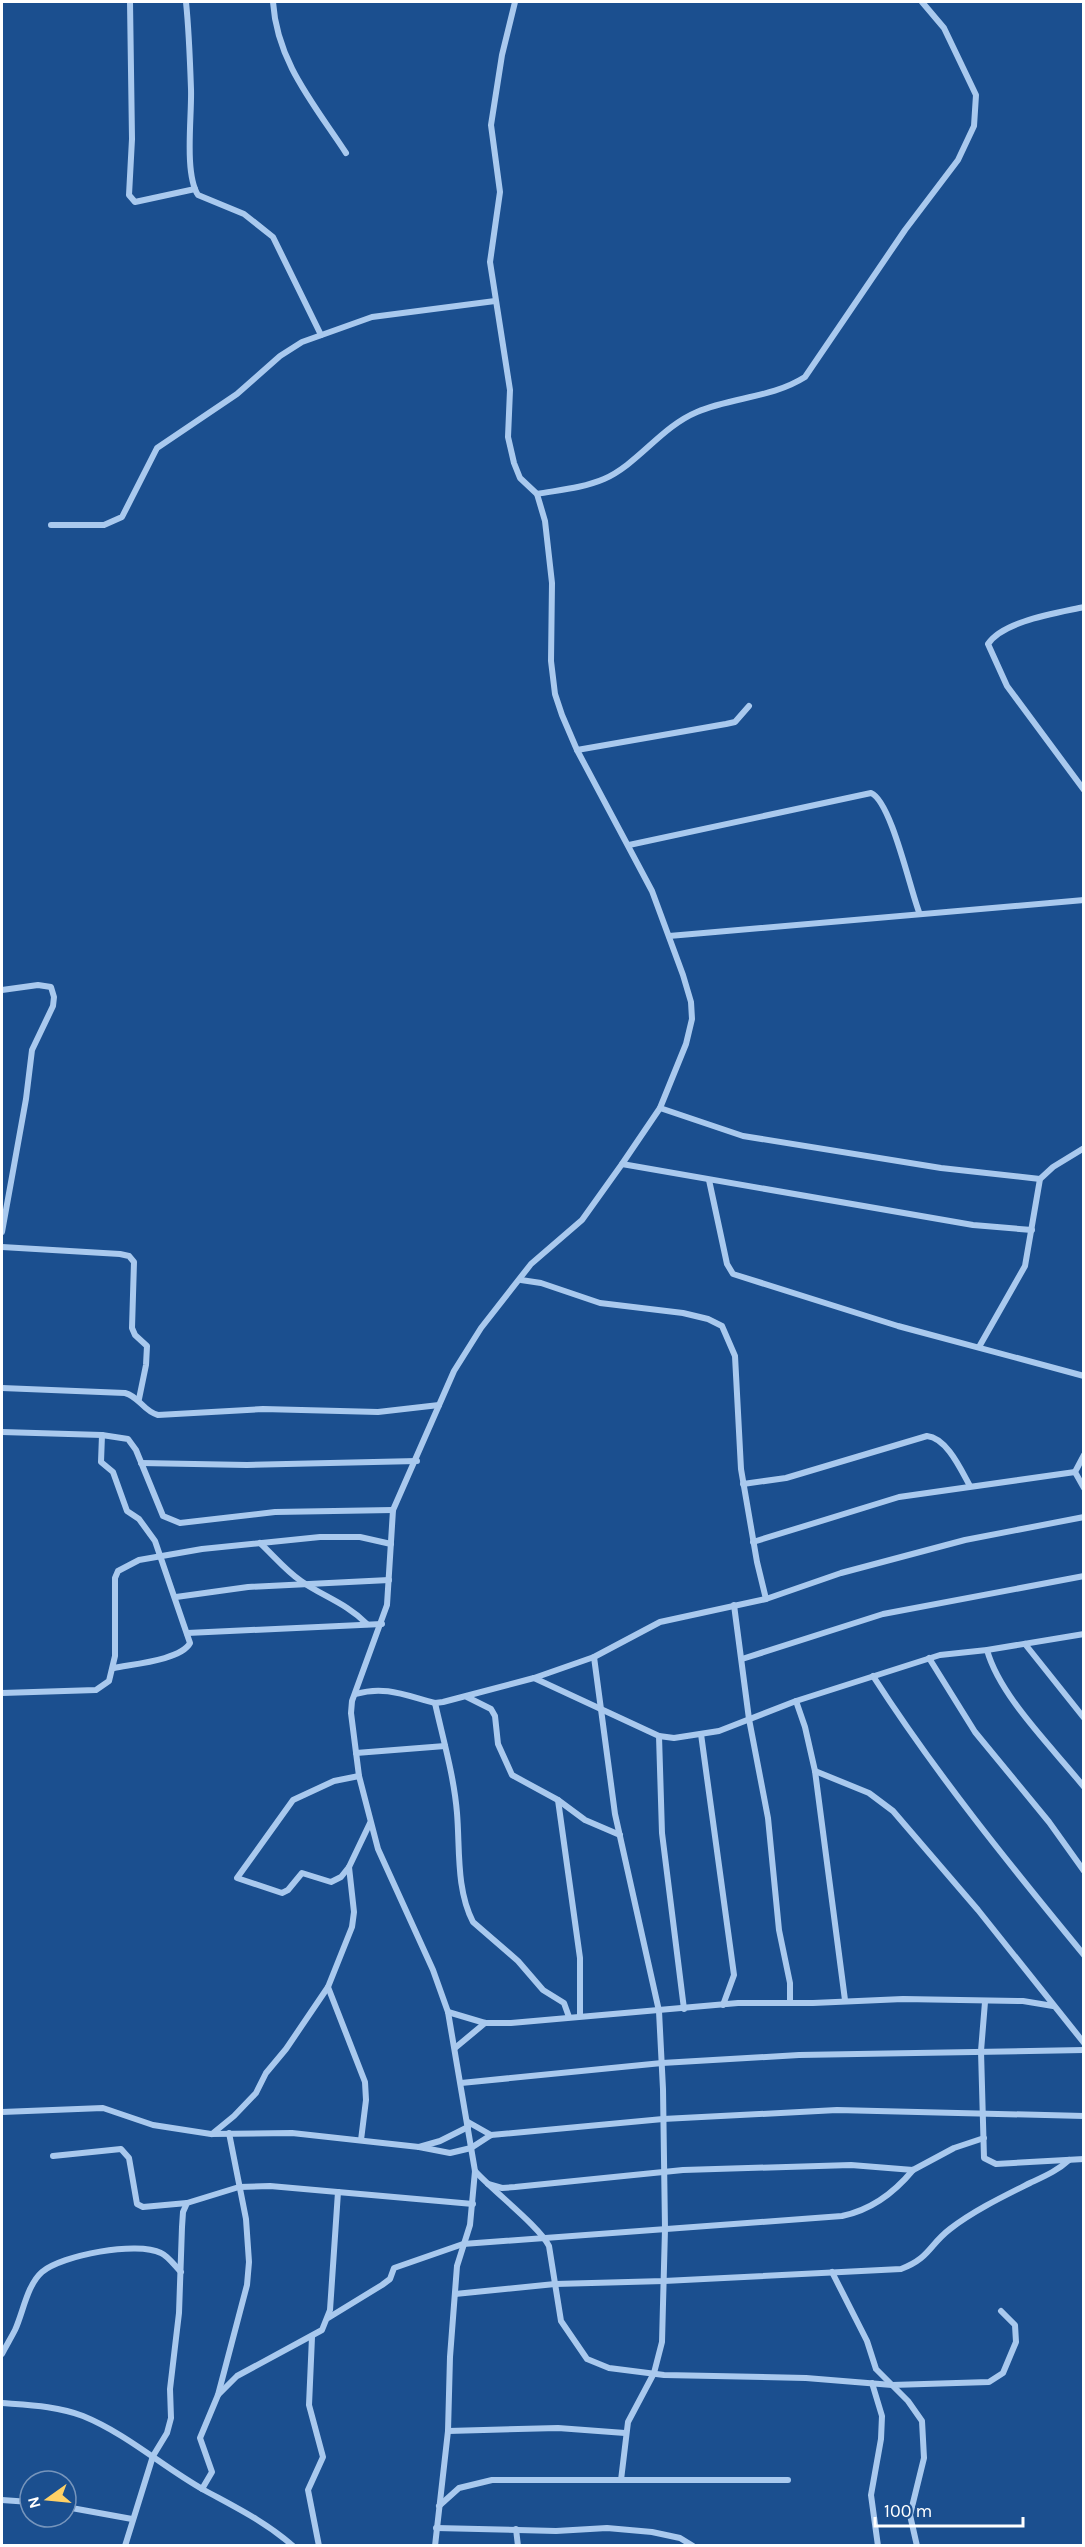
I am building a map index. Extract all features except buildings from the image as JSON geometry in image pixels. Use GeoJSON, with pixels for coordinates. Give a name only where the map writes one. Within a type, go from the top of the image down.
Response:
{"type":"FeatureCollection","features":[{"type":"Feature","properties":{"kind":"street"},"geometry":{"type":"LineString","coordinates":[[130,2],[132,139],[129,195],[135,202],[195,189]]}},
{"type":"Feature","properties":{"kind":"street"},"geometry":{"type":"LineString","coordinates":[[186,2],[195,189],[198,195],[244,214],[273,237],[321,335]]}},
{"type":"Feature","properties":{"kind":"street"},"geometry":{"type":"LineString","coordinates":[[273,2],[274,21],[282,52],[295,80],[346,153]]}},
{"type":"Feature","properties":{"kind":"street"},"geometry":{"type":"LineString","coordinates":[[435,2546],[448,2432],[457,2266],[473,2204],[475,2171],[448,2012],[432,1970],[378,1849],[359,1776],[351,1713],[387,1605],[393,1510],[417,1461],[439,1405],[466,1350],[540,1254],[582,1220],[660,1108],[686,1044],[693,1011],[652,891],[577,750],[555,694],[551,661],[550,550],[537,494],[520,478],[508,437],[510,390],[490,262],[500,192],[491,125],[502,55],[515,2]]}},
{"type":"Feature","properties":{"kind":"street"},"geometry":{"type":"LineString","coordinates":[[537,494],[604,478],[674,424],[694,413],[712,406],[780,389],[805,377],[905,230],[958,160],[974,126],[976,95],[944,28],[922,2]]}},
{"type":"Feature","properties":{"kind":"street"},"geometry":{"type":"LineString","coordinates":[[51,525],[113,524],[122,517],[157,448],[237,394],[280,356],[302,342],[372,316],[495,302]]}},
{"type":"Feature","properties":{"kind":"street"},"geometry":{"type":"LineString","coordinates":[[1083,607],[1003,630],[988,644],[1006,686],[1083,790]]}},
{"type":"Feature","properties":{"kind":"street"},"geometry":{"type":"LineString","coordinates":[[577,750],[735,722],[749,706]]}},
{"type":"Feature","properties":{"kind":"street"},"geometry":{"type":"LineString","coordinates":[[629,845],[871,793],[882,800],[890,818],[919,912]]}},
{"type":"Feature","properties":{"kind":"street"},"geometry":{"type":"LineString","coordinates":[[669,936],[919,912],[1083,900]]}},
{"type":"Feature","properties":{"kind":"street"},"geometry":{"type":"LineString","coordinates":[[2,990],[38,985],[51,987],[54,997],[49,1015],[32,1050],[26,1099],[2,1232]]}},
{"type":"Feature","properties":{"kind":"street"},"geometry":{"type":"LineString","coordinates":[[660,1108],[743,1136],[941,1168],[1040,1179]]}},
{"type":"Feature","properties":{"kind":"street"},"geometry":{"type":"LineString","coordinates":[[979,1347],[1025,1266],[1040,1179],[1053,1167],[1083,1148]]}},
{"type":"Feature","properties":{"kind":"street"},"geometry":{"type":"LineString","coordinates":[[622,1164],[973,1225],[1032,1230]]}},
{"type":"Feature","properties":{"kind":"street"},"geometry":{"type":"LineString","coordinates":[[709,1180],[727,1264],[733,1274],[898,1326],[1083,1376]]}},
{"type":"Feature","properties":{"kind":"street"},"geometry":{"type":"LineString","coordinates":[[2,1247],[129,1256],[134,1262],[132,1328],[135,1335],[147,1346],[139,1400]]}},
{"type":"Feature","properties":{"kind":"street"},"geometry":{"type":"LineString","coordinates":[[521,1280],[541,1283],[600,1303],[683,1313],[708,1319],[722,1326],[735,1356],[743,1484],[766,1599]]}},
{"type":"Feature","properties":{"kind":"street"},"geometry":{"type":"LineString","coordinates":[[2,1388],[125,1393],[139,1400],[144,1408],[158,1415],[263,1409],[378,1412],[439,1405]]}},
{"type":"Feature","properties":{"kind":"street"},"geometry":{"type":"LineString","coordinates":[[2,1432],[102,1435],[128,1439],[141,1463],[163,1516],[180,1523],[275,1512],[393,1510]]}},
{"type":"Feature","properties":{"kind":"street"},"geometry":{"type":"LineString","coordinates":[[102,1435],[101,1462],[113,1472],[127,1510],[149,1530],[176,1597],[190,1643],[186,1650],[114,1668]]}},
{"type":"Feature","properties":{"kind":"street"},"geometry":{"type":"LineString","coordinates":[[743,1484],[786,1478],[927,1436],[937,1439],[954,1459],[970,1486]]}},
{"type":"Feature","properties":{"kind":"street"},"geometry":{"type":"LineString","coordinates":[[1075,1472],[1083,1455]]}},
{"type":"Feature","properties":{"kind":"street"},"geometry":{"type":"LineString","coordinates":[[141,1463],[247,1465],[417,1461]]}},
{"type":"Feature","properties":{"kind":"street"},"geometry":{"type":"LineString","coordinates":[[753,1542],[899,1497],[1075,1472]]}},
{"type":"Feature","properties":{"kind":"street"},"geometry":{"type":"LineString","coordinates":[[1075,1472],[1083,1488]]}},
{"type":"Feature","properties":{"kind":"street"},"geometry":{"type":"LineString","coordinates":[[356,1694],[384,1689],[435,1703],[466,1697],[534,1678],[594,1657],[660,1622],[766,1599],[841,1573],[965,1540],[1083,1517]]}},
{"type":"Feature","properties":{"kind":"street"},"geometry":{"type":"LineString","coordinates":[[2,1693],[96,1690],[109,1681],[114,1668],[115,1578],[118,1571],[126,1565],[160,1555],[260,1543],[360,1537],[391,1544]]}},
{"type":"Feature","properties":{"kind":"street"},"geometry":{"type":"LineString","coordinates":[[260,1543],[305,1584],[340,1601],[367,1624]]}},
{"type":"Feature","properties":{"kind":"street"},"geometry":{"type":"LineString","coordinates":[[742,1659],[883,1614],[1083,1576]]}},
{"type":"Feature","properties":{"kind":"street"},"geometry":{"type":"LineString","coordinates":[[176,1597],[248,1587],[389,1580]]}},
{"type":"Feature","properties":{"kind":"street"},"geometry":{"type":"LineString","coordinates":[[734,1605],[749,1719],[768,1818],[779,1930],[790,1983],[790,2003]]}},
{"type":"Feature","properties":{"kind":"street"},"geometry":{"type":"LineString","coordinates":[[188,1633],[382,1624]]}},
{"type":"Feature","properties":{"kind":"street"},"geometry":{"type":"LineString","coordinates":[[534,1678],[549,1687],[659,1736],[701,1734],[719,1731],[796,1701],[929,1658],[1083,1634]]}},
{"type":"Feature","properties":{"kind":"street"},"geometry":{"type":"LineString","coordinates":[[1024,1644],[1082,1715]]}},
{"type":"Feature","properties":{"kind":"street"},"geometry":{"type":"LineString","coordinates":[[987,1650],[993,1669],[1011,1697],[1083,1787]]}},
{"type":"Feature","properties":{"kind":"street"},"geometry":{"type":"LineString","coordinates":[[594,1657],[620,1835],[659,2011],[662,2063],[665,2229],[662,2342],[654,2373],[625,2433],[621,2480]]}},
{"type":"Feature","properties":{"kind":"street"},"geometry":{"type":"LineString","coordinates":[[929,1658],[975,1732],[1049,1822],[1083,1871]]}},
{"type":"Feature","properties":{"kind":"street"},"geometry":{"type":"LineString","coordinates":[[873,1676],[904,1724],[1018,1875],[1083,1955]]}},
{"type":"Feature","properties":{"kind":"street"},"geometry":{"type":"LineString","coordinates":[[466,1697],[491,1709],[495,1716],[498,1744],[512,1775],[558,1800],[585,1820],[620,1835]]}},
{"type":"Feature","properties":{"kind":"street"},"geometry":{"type":"LineString","coordinates":[[796,1701],[806,1727],[814,1771],[845,2000]]}},
{"type":"Feature","properties":{"kind":"street"},"geometry":{"type":"LineString","coordinates":[[435,1703],[457,1811],[459,1864],[468,1914],[473,1922],[518,1961],[543,1990],[564,2003],[569,2017]]}},
{"type":"Feature","properties":{"kind":"street"},"geometry":{"type":"LineString","coordinates":[[701,1734],[734,1975],[723,2005]]}},
{"type":"Feature","properties":{"kind":"street"},"geometry":{"type":"LineString","coordinates":[[659,1736],[662,1833],[684,2009]]}},
{"type":"Feature","properties":{"kind":"street"},"geometry":{"type":"LineString","coordinates":[[356,1752],[445,1746]]}},
{"type":"Feature","properties":{"kind":"street"},"geometry":{"type":"LineString","coordinates":[[814,1771],[869,1794],[893,1811],[978,1910],[1083,2043]]}},
{"type":"Feature","properties":{"kind":"street"},"geometry":{"type":"LineString","coordinates":[[359,1776],[334,1781],[293,1800],[237,1878],[282,1893],[288,1890],[302,1873],[331,1882],[341,1877],[349,1867],[370,1822]]}},
{"type":"Feature","properties":{"kind":"street"},"geometry":{"type":"LineString","coordinates":[[558,1800],[580,1958],[580,2016]]}},
{"type":"Feature","properties":{"kind":"street"},"geometry":{"type":"LineString","coordinates":[[212,2134],[234,2116],[255,2093],[266,2073],[286,2049],[328,1987],[352,1927],[354,1912],[349,1867]]}},
{"type":"Feature","properties":{"kind":"street"},"geometry":{"type":"LineString","coordinates":[[328,1987],[365,2082],[366,2100],[361,2140]]}},
{"type":"Feature","properties":{"kind":"street"},"geometry":{"type":"LineString","coordinates":[[448,2012],[485,2023],[723,2005],[845,2000],[1023,2001],[1053,2006]]}},
{"type":"Feature","properties":{"kind":"street"},"geometry":{"type":"LineString","coordinates":[[985,2002],[981,2050],[985,2114],[984,2158],[989,2162],[1083,2159]]}},
{"type":"Feature","properties":{"kind":"street"},"geometry":{"type":"LineString","coordinates":[[455,2048],[485,2023]]}},
{"type":"Feature","properties":{"kind":"street"},"geometry":{"type":"LineString","coordinates":[[461,2083],[662,2063],[799,2055],[1083,2050]]}},
{"type":"Feature","properties":{"kind":"street"},"geometry":{"type":"LineString","coordinates":[[2,2112],[104,2108],[153,2125],[212,2134],[292,2133],[419,2147],[450,2154],[471,2148],[491,2135],[663,2119],[837,2110],[1083,2116]]}},
{"type":"Feature","properties":{"kind":"street"},"geometry":{"type":"LineString","coordinates":[[419,2147],[440,2141],[468,2124]]}},
{"type":"Feature","properties":{"kind":"street"},"geometry":{"type":"LineString","coordinates":[[468,2124],[491,2135]]}},
{"type":"Feature","properties":{"kind":"street"},"geometry":{"type":"LineString","coordinates":[[202,2489],[212,2472],[200,2438],[218,2395],[247,2285],[249,2262],[246,2218],[230,2133]]}},
{"type":"Feature","properties":{"kind":"street"},"geometry":{"type":"LineString","coordinates":[[328,2318],[390,2279],[394,2268],[463,2244],[545,2236],[842,2216],[860,2212],[893,2192],[913,2170],[954,2148],[984,2138]]}},
{"type":"Feature","properties":{"kind":"street"},"geometry":{"type":"LineString","coordinates":[[53,2156],[121,2148],[129,2158],[136,2204],[142,2206],[187,2203],[239,2187],[281,2187],[473,2204]]}},
{"type":"Feature","properties":{"kind":"street"},"geometry":{"type":"LineString","coordinates":[[455,2294],[555,2284],[901,2269],[915,2264],[928,2254],[952,2228],[1031,2183],[1052,2174],[1069,2160]]}},
{"type":"Feature","properties":{"kind":"street"},"geometry":{"type":"LineString","coordinates":[[485,2182],[495,2187],[515,2187],[664,2171],[851,2165],[913,2170]]}},
{"type":"Feature","properties":{"kind":"street"},"geometry":{"type":"LineString","coordinates":[[475,2171],[545,2236],[561,2321],[587,2359],[609,2368],[654,2373],[892,2385],[989,2382],[999,2378],[1017,2335],[1015,2325],[1001,2311]]}},
{"type":"Feature","properties":{"kind":"street"},"geometry":{"type":"LineString","coordinates":[[218,2395],[237,2376],[322,2330],[328,2318],[338,2192]]}},
{"type":"Feature","properties":{"kind":"street"},"geometry":{"type":"LineString","coordinates":[[125,2546],[153,2456],[167,2433],[171,2418],[170,2389],[179,2313],[183,2212],[187,2203]]}},
{"type":"Feature","properties":{"kind":"street"},"geometry":{"type":"LineString","coordinates":[[2,2354],[15,2330],[33,2284],[42,2272],[58,2264],[126,2247],[162,2253],[181,2272]]}},
{"type":"Feature","properties":{"kind":"street"},"geometry":{"type":"LineString","coordinates":[[832,2272],[867,2341],[876,2369],[918,2413],[924,2430],[922,2472],[910,2515],[917,2546]]}},
{"type":"Feature","properties":{"kind":"street"},"geometry":{"type":"LineString","coordinates":[[312,2337],[309,2405],[323,2457],[308,2490],[319,2546]]}},
{"type":"Feature","properties":{"kind":"street"},"geometry":{"type":"LineString","coordinates":[[872,2383],[882,2422],[871,2495],[878,2546]]}},
{"type":"Feature","properties":{"kind":"street"},"geometry":{"type":"LineString","coordinates":[[2,2403],[62,2410],[82,2416],[153,2456],[202,2489],[262,2522],[293,2546]]}},
{"type":"Feature","properties":{"kind":"street"},"geometry":{"type":"LineString","coordinates":[[448,2432],[558,2428],[625,2433]]}},
{"type":"Feature","properties":{"kind":"street"},"geometry":{"type":"LineString","coordinates":[[438,2506],[459,2488],[492,2480],[788,2480]]}},
{"type":"Feature","properties":{"kind":"street"},"geometry":{"type":"LineString","coordinates":[[2,2500],[18,2501]]}},
{"type":"Feature","properties":{"kind":"street"},"geometry":{"type":"LineString","coordinates":[[78,2509],[132,2519]]}},
{"type":"Feature","properties":{"kind":"street"},"geometry":{"type":"LineString","coordinates":[[436,2528],[556,2531],[600,2528],[652,2532],[680,2538],[693,2546]]}},
{"type":"Feature","properties":{"kind":"street"},"geometry":{"type":"LineString","coordinates":[[516,2529],[518,2546]]}},
{"type":"Feature","properties":{"kind":"street"},"geometry":{"type":"LineString","coordinates":[[428,2546],[435,2537]]}}]}
